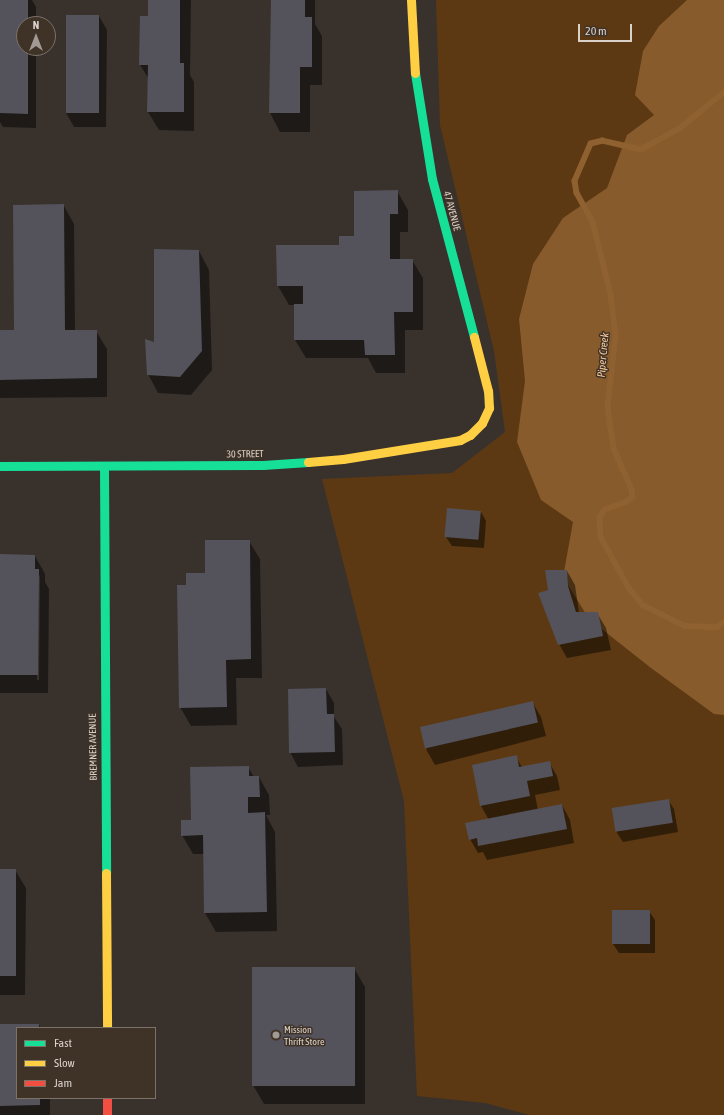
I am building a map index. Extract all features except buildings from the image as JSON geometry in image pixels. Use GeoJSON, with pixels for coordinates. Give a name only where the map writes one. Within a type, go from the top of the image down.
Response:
{"type":"FeatureCollection","features":[{"type":"Feature","properties":{"kind":"street","name":"47 AVENUE"},"geometry":{"type":"LineString","coordinates":[[411,0],[415,73],[428,158],[488,391],[489,408],[482,423]]}},
{"type":"Feature","properties":{"kind":"street","name":"30 STREET"},"geometry":{"type":"LineString","coordinates":[[0,466],[263,465],[343,459],[460,440],[482,423]]}},
{"type":"Feature","properties":{"kind":"street","name":"BREMNER AVENUE"},"geometry":{"type":"LineString","coordinates":[[104,466],[107,1027]]}},
{"type":"Feature","properties":{"kind":"street"},"geometry":{"type":"LineString","coordinates":[[107,1099],[107,1115]]}},
{"type":"Feature","properties":{"kind":"shaded area"},"geometry":{"type":"Polygon","coordinates":[[[436,0],[724,0],[724,1115],[530,1115],[485,1103],[417,1096],[404,801],[322,479],[452,473],[505,432],[494,351],[440,125],[436,0]]]}},
{"type":"Feature","properties":{"kind":"shaded area"},"geometry":{"type":"Polygon","coordinates":[[[687,0],[724,0],[724,715],[714,714],[651,668],[589,619],[563,577],[573,522],[541,500],[517,442],[525,381],[519,319],[533,264],[563,218],[607,188],[627,135],[654,115],[635,95],[643,51],[659,26],[687,0]]]}},
{"type":"Feature","properties":{"kind":"waterway","name":"Piper Creek"},"geometry":{"type":"LineString","coordinates":[[724,93],[681,128],[641,150],[603,141],[591,144],[575,181],[577,193],[593,222],[611,294],[616,336],[608,407],[614,449],[632,489],[633,497],[627,502],[605,510],[600,518],[601,537],[629,588],[643,605],[685,626],[717,627],[724,622]]}},
{"type":"Feature","properties":{"kind":"traffic: fast"},"geometry":{"type":"LineString","coordinates":[[415,73],[432,179],[474,337]]}},
{"type":"Feature","properties":{"kind":"traffic: fast"},"geometry":{"type":"LineString","coordinates":[[0,466],[263,465],[308,462]]}},
{"type":"Feature","properties":{"kind":"traffic: fast"},"geometry":{"type":"LineString","coordinates":[[104,466],[106,873]]}},
{"type":"Feature","properties":{"kind":"traffic: slow"},"geometry":{"type":"LineString","coordinates":[[411,0],[415,73]]}},
{"type":"Feature","properties":{"kind":"traffic: slow"},"geometry":{"type":"LineString","coordinates":[[308,462],[343,459],[460,440],[470,435],[482,423],[489,408],[488,391],[474,337]]}},
{"type":"Feature","properties":{"kind":"traffic: slow"},"geometry":{"type":"LineString","coordinates":[[106,873],[107,1027]]}},
{"type":"Feature","properties":{"kind":"traffic: jam"},"geometry":{"type":"LineString","coordinates":[[107,1099],[107,1115]]}},
{"type":"Feature","properties":{"kind":"place","name":"Mission Thrift Store"},"geometry":{"type":"Point","coordinates":[276,1035]}}]}
